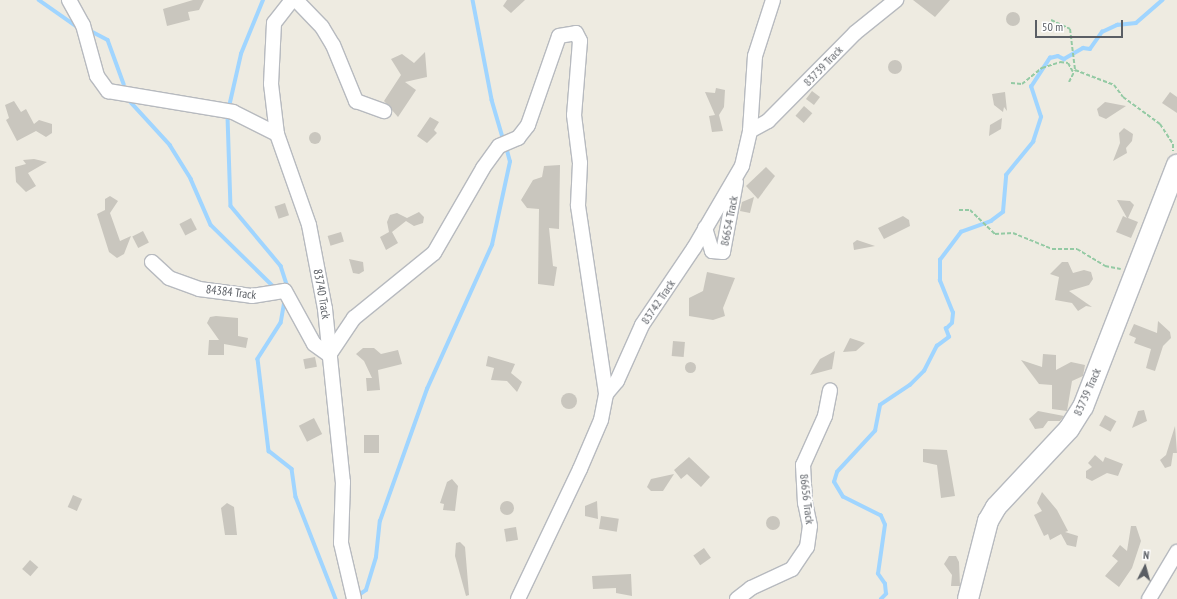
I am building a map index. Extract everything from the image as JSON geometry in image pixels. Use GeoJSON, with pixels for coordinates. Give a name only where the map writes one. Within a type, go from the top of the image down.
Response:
{"type":"FeatureCollection","features":[{"type":"Feature","properties":{"kind":"street"},"geometry":{"type":"LineString","coordinates":[[69,0],[83,26],[97,76],[108,91],[233,112],[277,134]]}},
{"type":"Feature","properties":{"kind":"street","name":"83740 Track"},"geometry":{"type":"LineString","coordinates":[[292,0],[278,14],[271,36],[271,84],[277,134],[310,225],[329,355],[343,482],[341,543],[354,599]]}},
{"type":"Feature","properties":{"kind":"street"},"geometry":{"type":"LineString","coordinates":[[296,0],[312,15],[333,45],[356,101],[384,111]]}},
{"type":"Feature","properties":{"kind":"street","name":"83742 Track"},"geometry":{"type":"LineString","coordinates":[[518,599],[532,575],[551,525],[580,469],[601,420],[606,394],[617,381],[642,325],[737,177],[750,131],[754,56],[772,0]]}},
{"type":"Feature","properties":{"kind":"street","name":"83739 Track"},"geometry":{"type":"LineString","coordinates":[[750,131],[768,121],[855,33],[896,0]]}},
{"type":"Feature","properties":{"kind":"street"},"geometry":{"type":"LineString","coordinates":[[329,355],[354,318],[434,253],[483,168],[500,146],[524,132],[559,36],[569,32],[576,33],[580,41],[574,115],[580,163],[578,206],[606,394]]}},
{"type":"Feature","properties":{"kind":"street","name":"83739 Track"},"geometry":{"type":"LineString","coordinates":[[968,599],[988,521],[1001,501],[1069,430],[1083,407],[1176,167]]}},
{"type":"Feature","properties":{"kind":"street","name":"86654 Track"},"geometry":{"type":"LineString","coordinates":[[705,228],[712,250],[723,252],[737,177]]}},
{"type":"Feature","properties":{"kind":"street","name":"84384 Track"},"geometry":{"type":"LineString","coordinates":[[152,262],[169,278],[199,289],[252,296],[285,291],[310,338],[329,355]]}},
{"type":"Feature","properties":{"kind":"street","name":"86656 Track"},"geometry":{"type":"LineString","coordinates":[[737,599],[751,588],[792,569],[807,547],[810,526],[805,503],[803,465],[825,416],[830,390]]}},
{"type":"Feature","properties":{"kind":"street"},"geometry":{"type":"LineString","coordinates":[[1149,599],[1177,552]]}},
{"type":"Feature","properties":{"kind":"path"},"geometry":{"type":"LineString","coordinates":[[1051,20],[1070,30],[1074,71],[1069,82]]}},
{"type":"Feature","properties":{"kind":"path"},"geometry":{"type":"LineString","coordinates":[[1011,83],[1022,84],[1042,68],[1060,62],[1068,63],[1074,71],[1114,85],[1123,97],[1148,112],[1173,144],[1176,167]]}},
{"type":"Feature","properties":{"kind":"path"},"geometry":{"type":"LineString","coordinates":[[959,210],[970,210],[995,234],[1013,233],[1052,249],[1077,249],[1105,266],[1135,273]]}},
{"type":"Feature","properties":{"kind":"building"},"geometry":{"type":"Polygon","coordinates":[[[193,0],[204,0],[199,10],[188,12],[190,20],[167,26],[163,9],[193,0]]]}},
{"type":"Feature","properties":{"kind":"building"},"geometry":{"type":"Polygon","coordinates":[[[507,0],[525,0],[511,13],[503,6],[507,0]]]}},
{"type":"Feature","properties":{"kind":"building"},"geometry":{"type":"Polygon","coordinates":[[[913,0],[950,0],[935,17],[913,0]]]}},
{"type":"Feature","properties":{"kind":"building"},"geometry":{"type":"Polygon","coordinates":[[[1013,12],[1018,14],[1020,19],[1018,24],[1013,26],[1008,24],[1006,19],[1008,14],[1013,12]]]}},
{"type":"Feature","properties":{"kind":"building"},"geometry":{"type":"Polygon","coordinates":[[[425,52],[427,77],[405,82],[416,90],[398,117],[384,101],[401,75],[391,59],[402,54],[414,63],[425,52]]]}},
{"type":"Feature","properties":{"kind":"building"},"geometry":{"type":"Polygon","coordinates":[[[895,60],[900,62],[902,67],[900,72],[895,74],[890,72],[888,67],[890,62],[895,60]]]}},
{"type":"Feature","properties":{"kind":"building"},"geometry":{"type":"Polygon","coordinates":[[[716,88],[725,90],[724,107],[719,115],[723,131],[712,132],[709,116],[715,115],[705,92],[715,93],[716,88]]]}},
{"type":"Feature","properties":{"kind":"building"},"geometry":{"type":"Polygon","coordinates":[[[812,91],[820,97],[814,105],[806,99],[812,91]]]}},
{"type":"Feature","properties":{"kind":"building"},"geometry":{"type":"Polygon","coordinates":[[[1005,92],[1007,111],[1004,107],[1003,112],[994,105],[992,94],[1005,92]]]}},
{"type":"Feature","properties":{"kind":"building"},"geometry":{"type":"Polygon","coordinates":[[[1170,92],[1177,97],[1177,113],[1162,103],[1170,92]]]}},
{"type":"Feature","properties":{"kind":"building"},"geometry":{"type":"Polygon","coordinates":[[[14,101],[21,112],[26,109],[34,124],[39,120],[52,124],[52,133],[46,137],[36,131],[17,141],[6,120],[9,118],[5,105],[14,101]]]}},
{"type":"Feature","properties":{"kind":"building"},"geometry":{"type":"Polygon","coordinates":[[[1105,102],[1126,106],[1106,119],[1099,116],[1097,109],[1105,102]]]}},
{"type":"Feature","properties":{"kind":"building"},"geometry":{"type":"Polygon","coordinates":[[[804,106],[812,113],[804,123],[795,116],[804,106]]]}},
{"type":"Feature","properties":{"kind":"building"},"geometry":{"type":"Polygon","coordinates":[[[430,117],[439,122],[434,130],[437,133],[427,143],[417,136],[430,117]]]}},
{"type":"Feature","properties":{"kind":"building"},"geometry":{"type":"Polygon","coordinates":[[[1002,118],[1001,129],[989,136],[990,125],[1002,118]]]}},
{"type":"Feature","properties":{"kind":"building"},"geometry":{"type":"Polygon","coordinates":[[[1124,128],[1133,134],[1132,141],[1126,148],[1127,153],[1113,161],[1120,143],[1119,133],[1124,128]]]}},
{"type":"Feature","properties":{"kind":"building"},"geometry":{"type":"Polygon","coordinates":[[[315,132],[319,134],[321,138],[319,142],[315,144],[311,142],[309,138],[311,134],[315,132]]]}},
{"type":"Feature","properties":{"kind":"building"},"geometry":{"type":"Polygon","coordinates":[[[34,159],[47,162],[28,173],[36,186],[26,192],[16,182],[15,167],[26,164],[23,160],[34,159]]]}},
{"type":"Feature","properties":{"kind":"building"},"geometry":{"type":"Polygon","coordinates":[[[560,165],[559,229],[549,228],[553,266],[557,267],[554,286],[538,284],[539,209],[527,208],[521,200],[533,180],[542,177],[544,166],[560,165]]]}},
{"type":"Feature","properties":{"kind":"building"},"geometry":{"type":"Polygon","coordinates":[[[766,167],[775,176],[758,199],[746,186],[766,167]]]}},
{"type":"Feature","properties":{"kind":"building"},"geometry":{"type":"Polygon","coordinates":[[[110,196],[118,201],[110,213],[120,241],[131,236],[124,254],[117,258],[109,252],[97,214],[105,210],[105,199],[110,196]]]}},
{"type":"Feature","properties":{"kind":"building"},"geometry":{"type":"Polygon","coordinates":[[[754,197],[750,213],[740,211],[742,202],[754,197]]]}},
{"type":"Feature","properties":{"kind":"building"},"geometry":{"type":"Polygon","coordinates":[[[1117,200],[1130,201],[1134,205],[1128,218],[1138,222],[1131,238],[1116,232],[1123,216],[1127,218],[1117,200]]]}},
{"type":"Feature","properties":{"kind":"building"},"geometry":{"type":"Polygon","coordinates":[[[285,203],[289,215],[279,219],[275,206],[285,203]]]}},
{"type":"Feature","properties":{"kind":"building"},"geometry":{"type":"Polygon","coordinates":[[[419,212],[424,217],[423,223],[414,226],[406,221],[392,232],[398,243],[386,250],[380,237],[389,232],[387,222],[390,215],[397,213],[407,218],[419,212]]]}},
{"type":"Feature","properties":{"kind":"building"},"geometry":{"type":"Polygon","coordinates":[[[903,216],[909,220],[910,226],[884,239],[878,228],[903,216]]]}},
{"type":"Feature","properties":{"kind":"building"},"geometry":{"type":"Polygon","coordinates":[[[191,218],[197,230],[185,235],[179,224],[191,218]]]}},
{"type":"Feature","properties":{"kind":"building"},"geometry":{"type":"Polygon","coordinates":[[[143,231],[149,243],[138,248],[132,236],[143,231]]]}},
{"type":"Feature","properties":{"kind":"building"},"geometry":{"type":"Polygon","coordinates":[[[341,232],[344,242],[331,246],[328,236],[341,232]]]}},
{"type":"Feature","properties":{"kind":"building"},"geometry":{"type":"Polygon","coordinates":[[[857,240],[875,246],[854,250],[853,243],[857,240]]]}},
{"type":"Feature","properties":{"kind":"building"},"geometry":{"type":"Polygon","coordinates":[[[349,259],[363,262],[364,271],[359,274],[353,273],[349,259]]]}},
{"type":"Feature","properties":{"kind":"building"},"geometry":{"type":"Polygon","coordinates":[[[1062,262],[1068,262],[1073,273],[1084,270],[1091,272],[1093,279],[1089,285],[1069,291],[1092,307],[1086,306],[1078,311],[1072,303],[1055,300],[1059,277],[1050,274],[1062,262]]]}},
{"type":"Feature","properties":{"kind":"building"},"geometry":{"type":"Polygon","coordinates":[[[707,272],[735,278],[723,308],[725,316],[713,320],[689,316],[689,298],[703,291],[707,272]]]}},
{"type":"Feature","properties":{"kind":"building"},"geometry":{"type":"Polygon","coordinates":[[[216,316],[238,318],[238,336],[248,338],[246,348],[224,344],[224,355],[208,355],[209,340],[219,340],[207,323],[210,317],[216,316]]]}},
{"type":"Feature","properties":{"kind":"building"},"geometry":{"type":"Polygon","coordinates":[[[1158,321],[1170,332],[1171,338],[1163,346],[1155,371],[1146,368],[1151,349],[1134,343],[1136,338],[1129,335],[1134,324],[1157,333],[1158,321]]]}},
{"type":"Feature","properties":{"kind":"building"},"geometry":{"type":"Polygon","coordinates":[[[850,338],[865,343],[856,351],[843,352],[850,338]]]}},
{"type":"Feature","properties":{"kind":"building"},"geometry":{"type":"Polygon","coordinates":[[[673,341],[685,342],[684,357],[672,356],[673,341]]]}},
{"type":"Feature","properties":{"kind":"building"},"geometry":{"type":"Polygon","coordinates":[[[363,348],[374,348],[381,354],[398,350],[402,364],[378,370],[380,390],[367,391],[366,378],[372,378],[364,361],[356,354],[363,348]]]}},
{"type":"Feature","properties":{"kind":"building"},"geometry":{"type":"Polygon","coordinates":[[[835,351],[832,369],[810,375],[820,359],[835,351]]]}},
{"type":"Feature","properties":{"kind":"building"},"geometry":{"type":"Polygon","coordinates":[[[1043,354],[1056,355],[1056,370],[1071,362],[1085,365],[1083,376],[1072,381],[1067,411],[1052,409],[1052,385],[1039,384],[1021,360],[1042,367],[1043,354]]]}},
{"type":"Feature","properties":{"kind":"building"},"geometry":{"type":"Polygon","coordinates":[[[488,356],[515,364],[511,373],[522,382],[517,392],[507,381],[491,380],[494,368],[486,366],[488,356]]]}},
{"type":"Feature","properties":{"kind":"building"},"geometry":{"type":"Polygon","coordinates":[[[315,357],[317,367],[305,369],[303,359],[315,357]]]}},
{"type":"Feature","properties":{"kind":"building"},"geometry":{"type":"Polygon","coordinates":[[[688,362],[692,362],[694,363],[694,371],[688,372],[685,369],[685,365],[688,362]]]}},
{"type":"Feature","properties":{"kind":"building"},"geometry":{"type":"Polygon","coordinates":[[[566,393],[572,393],[577,398],[575,407],[572,409],[566,409],[561,404],[561,398],[566,393]]]}},
{"type":"Feature","properties":{"kind":"building"},"geometry":{"type":"Polygon","coordinates":[[[1144,410],[1147,421],[1132,428],[1138,411],[1144,410]]]}},
{"type":"Feature","properties":{"kind":"building"},"geometry":{"type":"Polygon","coordinates":[[[1038,411],[1064,416],[1060,421],[1048,421],[1043,428],[1035,429],[1029,419],[1038,411]]]}},
{"type":"Feature","properties":{"kind":"building"},"geometry":{"type":"Polygon","coordinates":[[[1105,415],[1116,421],[1111,432],[1099,425],[1105,415]]]}},
{"type":"Feature","properties":{"kind":"building"},"geometry":{"type":"Polygon","coordinates":[[[314,418],[322,434],[307,442],[299,426],[314,418]]]}},
{"type":"Feature","properties":{"kind":"building"},"geometry":{"type":"Polygon","coordinates":[[[1175,426],[1177,453],[1173,453],[1171,466],[1165,468],[1160,460],[1166,455],[1175,426]]]}},
{"type":"Feature","properties":{"kind":"building"},"geometry":{"type":"Polygon","coordinates":[[[364,435],[379,435],[379,453],[364,453],[364,435]]]}},
{"type":"Feature","properties":{"kind":"building"},"geometry":{"type":"Polygon","coordinates":[[[923,449],[947,450],[955,496],[941,498],[937,465],[923,462],[923,449]]]}},
{"type":"Feature","properties":{"kind":"building"},"geometry":{"type":"Polygon","coordinates":[[[1095,455],[1103,462],[1105,457],[1123,464],[1118,476],[1107,473],[1092,481],[1086,478],[1086,471],[1092,467],[1088,463],[1095,455]]]}},
{"type":"Feature","properties":{"kind":"building"},"geometry":{"type":"Polygon","coordinates":[[[689,457],[710,477],[701,487],[687,474],[681,479],[674,470],[689,457]]]}},
{"type":"Feature","properties":{"kind":"building"},"geometry":{"type":"Polygon","coordinates":[[[674,474],[663,491],[651,491],[647,487],[651,479],[674,474]]]}},
{"type":"Feature","properties":{"kind":"building"},"geometry":{"type":"Polygon","coordinates":[[[452,479],[458,486],[455,511],[443,510],[444,504],[440,503],[447,482],[452,479]]]}},
{"type":"Feature","properties":{"kind":"building"},"geometry":{"type":"Polygon","coordinates":[[[1042,492],[1057,510],[1068,531],[1065,532],[1078,536],[1076,547],[1067,545],[1061,534],[1050,540],[1048,534],[1044,536],[1034,515],[1042,511],[1037,503],[1042,492]]]}},
{"type":"Feature","properties":{"kind":"building"},"geometry":{"type":"Polygon","coordinates":[[[73,495],[82,499],[77,511],[68,507],[73,495]]]}},
{"type":"Feature","properties":{"kind":"building"},"geometry":{"type":"Polygon","coordinates":[[[504,501],[510,501],[514,505],[514,511],[510,515],[504,515],[500,511],[500,505],[504,501]]]}},
{"type":"Feature","properties":{"kind":"building"},"geometry":{"type":"Polygon","coordinates":[[[597,501],[598,519],[585,516],[585,506],[597,501]]]}},
{"type":"Feature","properties":{"kind":"building"},"geometry":{"type":"Polygon","coordinates":[[[227,503],[234,507],[237,535],[225,535],[221,508],[227,503]]]}},
{"type":"Feature","properties":{"kind":"building"},"geometry":{"type":"Polygon","coordinates":[[[601,516],[619,519],[617,532],[599,529],[601,516]]]}},
{"type":"Feature","properties":{"kind":"building"},"geometry":{"type":"Polygon","coordinates":[[[773,516],[778,518],[780,523],[778,528],[773,530],[768,528],[766,523],[768,518],[773,516]]]}},
{"type":"Feature","properties":{"kind":"building"},"geometry":{"type":"Polygon","coordinates":[[[1131,526],[1136,526],[1141,541],[1132,568],[1119,587],[1105,576],[1118,561],[1112,556],[1120,545],[1127,551],[1131,526]]]}},
{"type":"Feature","properties":{"kind":"building"},"geometry":{"type":"Polygon","coordinates":[[[516,527],[518,540],[506,542],[504,529],[516,527]]]}},
{"type":"Feature","properties":{"kind":"building"},"geometry":{"type":"Polygon","coordinates":[[[460,542],[465,547],[469,595],[466,596],[455,556],[456,543],[460,542]]]}},
{"type":"Feature","properties":{"kind":"building"},"geometry":{"type":"Polygon","coordinates":[[[704,548],[711,558],[700,565],[693,555],[704,548]]]}},
{"type":"Feature","properties":{"kind":"building"},"geometry":{"type":"Polygon","coordinates":[[[949,556],[956,556],[959,562],[960,586],[951,586],[952,575],[944,564],[949,556]]]}},
{"type":"Feature","properties":{"kind":"building"},"geometry":{"type":"Polygon","coordinates":[[[30,560],[38,567],[30,576],[22,569],[30,560]]]}},
{"type":"Feature","properties":{"kind":"building"},"geometry":{"type":"Polygon","coordinates":[[[631,574],[632,596],[616,593],[616,588],[593,589],[592,576],[631,574]]]}},
{"type":"Feature","properties":{"kind":"waterway"},"geometry":{"type":"LineString","coordinates":[[39,0],[79,28]]}},
{"type":"Feature","properties":{"kind":"waterway"},"geometry":{"type":"LineString","coordinates":[[229,107],[241,54],[263,0]]}},
{"type":"Feature","properties":{"kind":"waterway"},"geometry":{"type":"LineString","coordinates":[[473,0],[492,100],[504,141]]}},
{"type":"Feature","properties":{"kind":"waterway"},"geometry":{"type":"LineString","coordinates":[[881,599],[886,594],[885,584],[878,574],[885,525],[881,516],[843,497],[834,482],[837,472],[875,431],[880,405],[910,385],[924,371],[937,346],[949,337],[946,329],[952,323],[953,313],[940,281],[940,260],[961,232],[991,221],[1003,212],[1006,175],[1033,142],[1041,117],[1031,87],[1050,58],[1058,56],[1064,59],[1083,48],[1090,49],[1102,32],[1117,25],[1136,23],[1162,0]]}},
{"type":"Feature","properties":{"kind":"waterway"},"geometry":{"type":"LineString","coordinates":[[89,30],[108,40],[124,84]]}},
{"type":"Feature","properties":{"kind":"waterway"},"geometry":{"type":"LineString","coordinates":[[127,98],[170,145],[191,179],[211,225],[273,286]]}},
{"type":"Feature","properties":{"kind":"waterway"},"geometry":{"type":"LineString","coordinates":[[228,117],[231,206],[281,266],[288,288]]}},
{"type":"Feature","properties":{"kind":"waterway"},"geometry":{"type":"LineString","coordinates":[[356,597],[366,590],[376,557],[380,521],[427,389],[492,245],[510,162],[506,147]]}},
{"type":"Feature","properties":{"kind":"waterway"},"geometry":{"type":"LineString","coordinates":[[285,301],[281,323],[258,359],[269,451],[292,469],[296,497],[336,599]]}}]}
